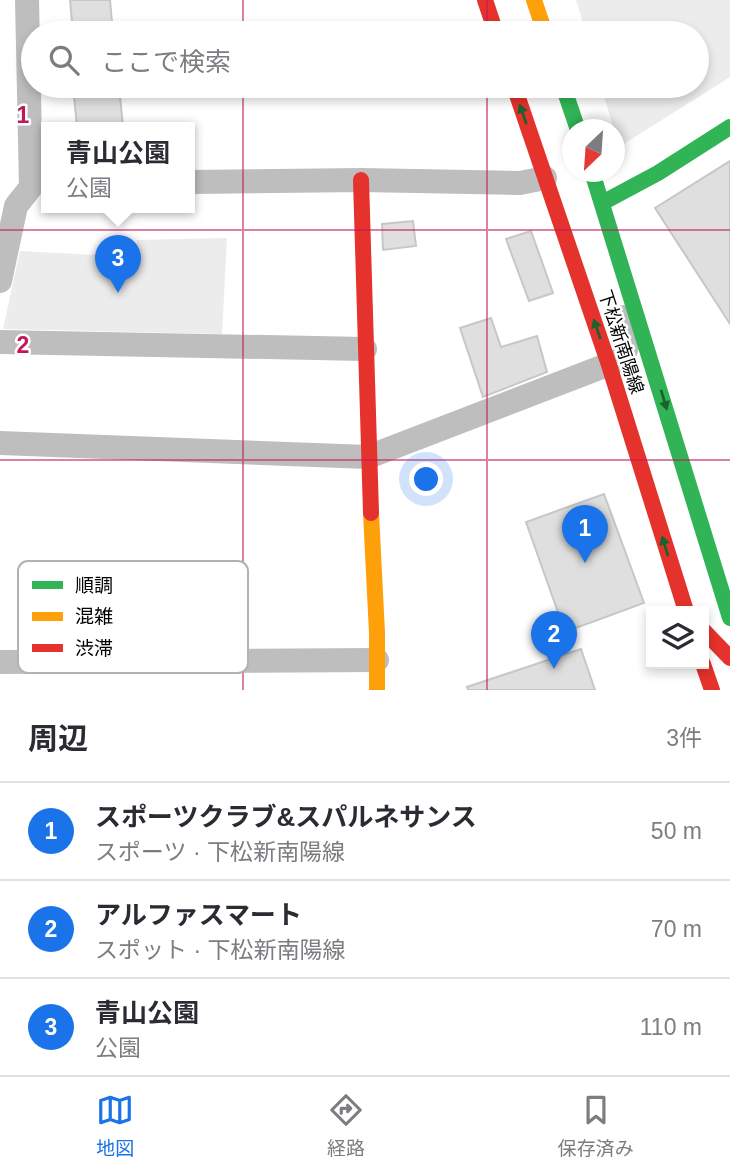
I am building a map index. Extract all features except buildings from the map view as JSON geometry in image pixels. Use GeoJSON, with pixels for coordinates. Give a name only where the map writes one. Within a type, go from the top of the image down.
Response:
{"type":"FeatureCollection","features":[{"type":"Feature","properties":{"kind":"main road"},"geometry":{"type":"LineString","coordinates":[[485,0],[492,21]]}},
{"type":"Feature","properties":{"kind":"main road"},"geometry":{"type":"LineString","coordinates":[[534,0],[541,21]]}},
{"type":"Feature","properties":{"kind":"main road","name":"下松新南陽線"},"geometry":{"type":"LineString","coordinates":[[518,98],[609,365],[686,606]]}},
{"type":"Feature","properties":{"kind":"main road"},"geometry":{"type":"LineString","coordinates":[[567,98],[574,119]]}},
{"type":"Feature","properties":{"kind":"main road"},"geometry":{"type":"LineString","coordinates":[[602,203],[658,173],[730,127]]}},
{"type":"Feature","properties":{"kind":"main road"},"geometry":{"type":"LineString","coordinates":[[360,180],[377,690]]}},
{"type":"Feature","properties":{"kind":"main road","name":"下松新南陽線"},"geometry":{"type":"LineString","coordinates":[[595,182],[730,618]]}},
{"type":"Feature","properties":{"kind":"main road"},"geometry":{"type":"LineString","coordinates":[[614,238],[648,299]]}},
{"type":"Feature","properties":{"kind":"main road"},"geometry":{"type":"LineString","coordinates":[[709,636],[730,658]]}},
{"type":"Feature","properties":{"kind":"main road"},"geometry":{"type":"LineString","coordinates":[[705,669],[712,690]]}},
{"type":"Feature","properties":{"kind":"street"},"geometry":{"type":"LineString","coordinates":[[27,0],[28,21]]}},
{"type":"Feature","properties":{"kind":"street"},"geometry":{"type":"LineString","coordinates":[[0,280],[16,206],[39,187],[33,98]]}},
{"type":"Feature","properties":{"kind":"street"},"geometry":{"type":"LineString","coordinates":[[195,182],[360,180],[520,183],[545,178]]}},
{"type":"Feature","properties":{"kind":"street"},"geometry":{"type":"LineString","coordinates":[[1,445],[369,457],[620,360],[627,351],[630,339],[611,271],[614,238]]}},
{"type":"Feature","properties":{"kind":"street"},"geometry":{"type":"LineString","coordinates":[[0,342],[365,348]]}},
{"type":"Feature","properties":{"kind":"street"},"geometry":{"type":"LineString","coordinates":[[248,661],[377,660]]}},
{"type":"Feature","properties":{"kind":"street"},"geometry":{"type":"LineString","coordinates":[[0,662],[18,662]]}},
{"type":"Feature","properties":{"kind":"shaded area"},"geometry":{"type":"Polygon","coordinates":[[[576,0],[730,0],[730,77],[709,90],[709,21],[582,21],[576,0]]]}},
{"type":"Feature","properties":{"kind":"shaded area"},"geometry":{"type":"Polygon","coordinates":[[[605,98],[697,98],[625,143],[625,119],[611,119],[605,98]]]}},
{"type":"Feature","properties":{"kind":"shaded area"},"geometry":{"type":"Polygon","coordinates":[[[227,238],[222,334],[3,329],[20,251],[135,257],[137,240],[227,238]]]}},
{"type":"Feature","properties":{"kind":"traffic: fast"},"geometry":{"type":"LineString","coordinates":[[567,98],[574,119]]}},
{"type":"Feature","properties":{"kind":"traffic: fast"},"geometry":{"type":"LineString","coordinates":[[602,203],[658,173],[730,127]]}},
{"type":"Feature","properties":{"kind":"traffic: fast"},"geometry":{"type":"LineString","coordinates":[[595,182],[730,618]]}},
{"type":"Feature","properties":{"kind":"traffic: slow"},"geometry":{"type":"LineString","coordinates":[[534,0],[541,21]]}},
{"type":"Feature","properties":{"kind":"traffic: slow"},"geometry":{"type":"LineString","coordinates":[[371,513],[377,690]]}},
{"type":"Feature","properties":{"kind":"traffic: jam"},"geometry":{"type":"LineString","coordinates":[[485,0],[492,21]]}},
{"type":"Feature","properties":{"kind":"traffic: jam"},"geometry":{"type":"LineString","coordinates":[[518,98],[609,365],[684,606]]}},
{"type":"Feature","properties":{"kind":"traffic: jam"},"geometry":{"type":"LineString","coordinates":[[361,180],[371,513]]}},
{"type":"Feature","properties":{"kind":"traffic: jam"},"geometry":{"type":"LineString","coordinates":[[709,636],[730,658]]}},
{"type":"Feature","properties":{"kind":"traffic: jam"},"geometry":{"type":"LineString","coordinates":[[705,669],[712,690]]}},
{"type":"Feature","properties":{"kind":"place","name":"青山公園"},"geometry":{"type":"Point","coordinates":[118,293]}},
{"type":"Feature","properties":{"kind":"place","name":"スポーツクラブ&スパルネサンス"},"geometry":{"type":"Point","coordinates":[585,563]}},
{"type":"Feature","properties":{"kind":"place","name":"アルファスマート"},"geometry":{"type":"Point","coordinates":[554,669]}}]}
